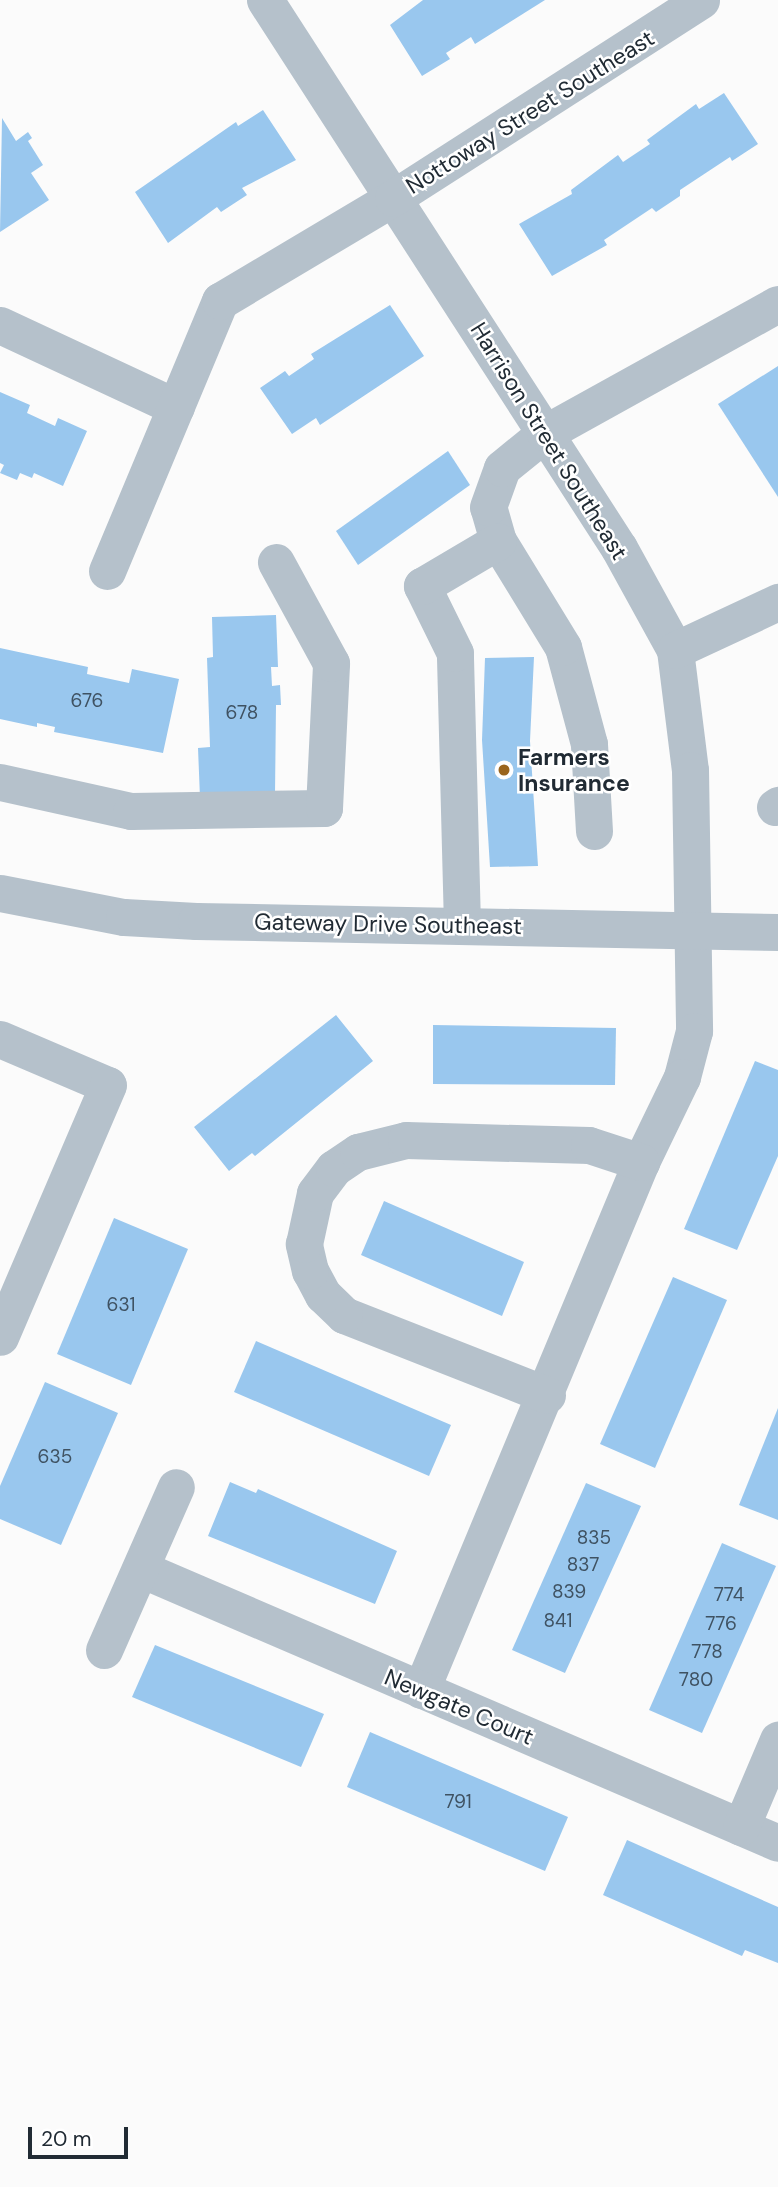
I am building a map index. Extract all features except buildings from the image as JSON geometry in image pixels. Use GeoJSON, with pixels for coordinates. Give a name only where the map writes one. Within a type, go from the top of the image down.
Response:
{"type":"FeatureCollection","features":[{"type":"Feature","properties":{"kind":"street","name":"Harrison Street Southeast"},"geometry":{"type":"LineString","coordinates":[[265,0],[618,548],[675,650],[690,777],[694,1031],[682,1077],[641,1162],[547,1395],[421,1690]]}},
{"type":"Feature","properties":{"kind":"street","name":"Nottoway Street Southeast"},"geometry":{"type":"LineString","coordinates":[[107,571],[220,301],[393,198],[701,0]]}},
{"type":"Feature","properties":{"kind":"street"},"geometry":{"type":"LineString","coordinates":[[594,831],[589,744],[563,647],[498,541],[488,508],[502,468],[545,433],[778,304]]}},
{"type":"Feature","properties":{"kind":"street"},"geometry":{"type":"LineString","coordinates":[[0,325],[176,407]]}},
{"type":"Feature","properties":{"kind":"street"},"geometry":{"type":"LineString","coordinates":[[462,925],[455,653],[422,586],[498,541]]}},
{"type":"Feature","properties":{"kind":"street"},"geometry":{"type":"LineString","coordinates":[[0,782],[131,811],[324,808],[331,663],[276,562]]}},
{"type":"Feature","properties":{"kind":"street"},"geometry":{"type":"LineString","coordinates":[[675,650],[778,602]]}},
{"type":"Feature","properties":{"kind":"street","name":"Gateway Drive Southeast"},"geometry":{"type":"LineString","coordinates":[[0,893],[124,917],[778,932]]}},
{"type":"Feature","properties":{"kind":"street"},"geometry":{"type":"LineString","coordinates":[[0,1039],[108,1085],[0,1337]]}},
{"type":"Feature","properties":{"kind":"street"},"geometry":{"type":"LineString","coordinates":[[547,1395],[344,1315],[323,1295],[310,1271],[304,1244],[315,1193],[334,1168],[358,1152],[406,1140],[589,1145],[641,1162]]}},
{"type":"Feature","properties":{"kind":"street"},"geometry":{"type":"LineString","coordinates":[[104,1650],[176,1487]]}},
{"type":"Feature","properties":{"kind":"street","name":"Newgate Court"},"geometry":{"type":"LineString","coordinates":[[141,1569],[778,1843]]}},
{"type":"Feature","properties":{"kind":"street"},"geometry":{"type":"LineString","coordinates":[[741,1827],[778,1740]]}},
{"type":"Feature","properties":{"kind":"place","name":"Farmers Insurance"},"geometry":{"type":"Point","coordinates":[504,770]}}]}
